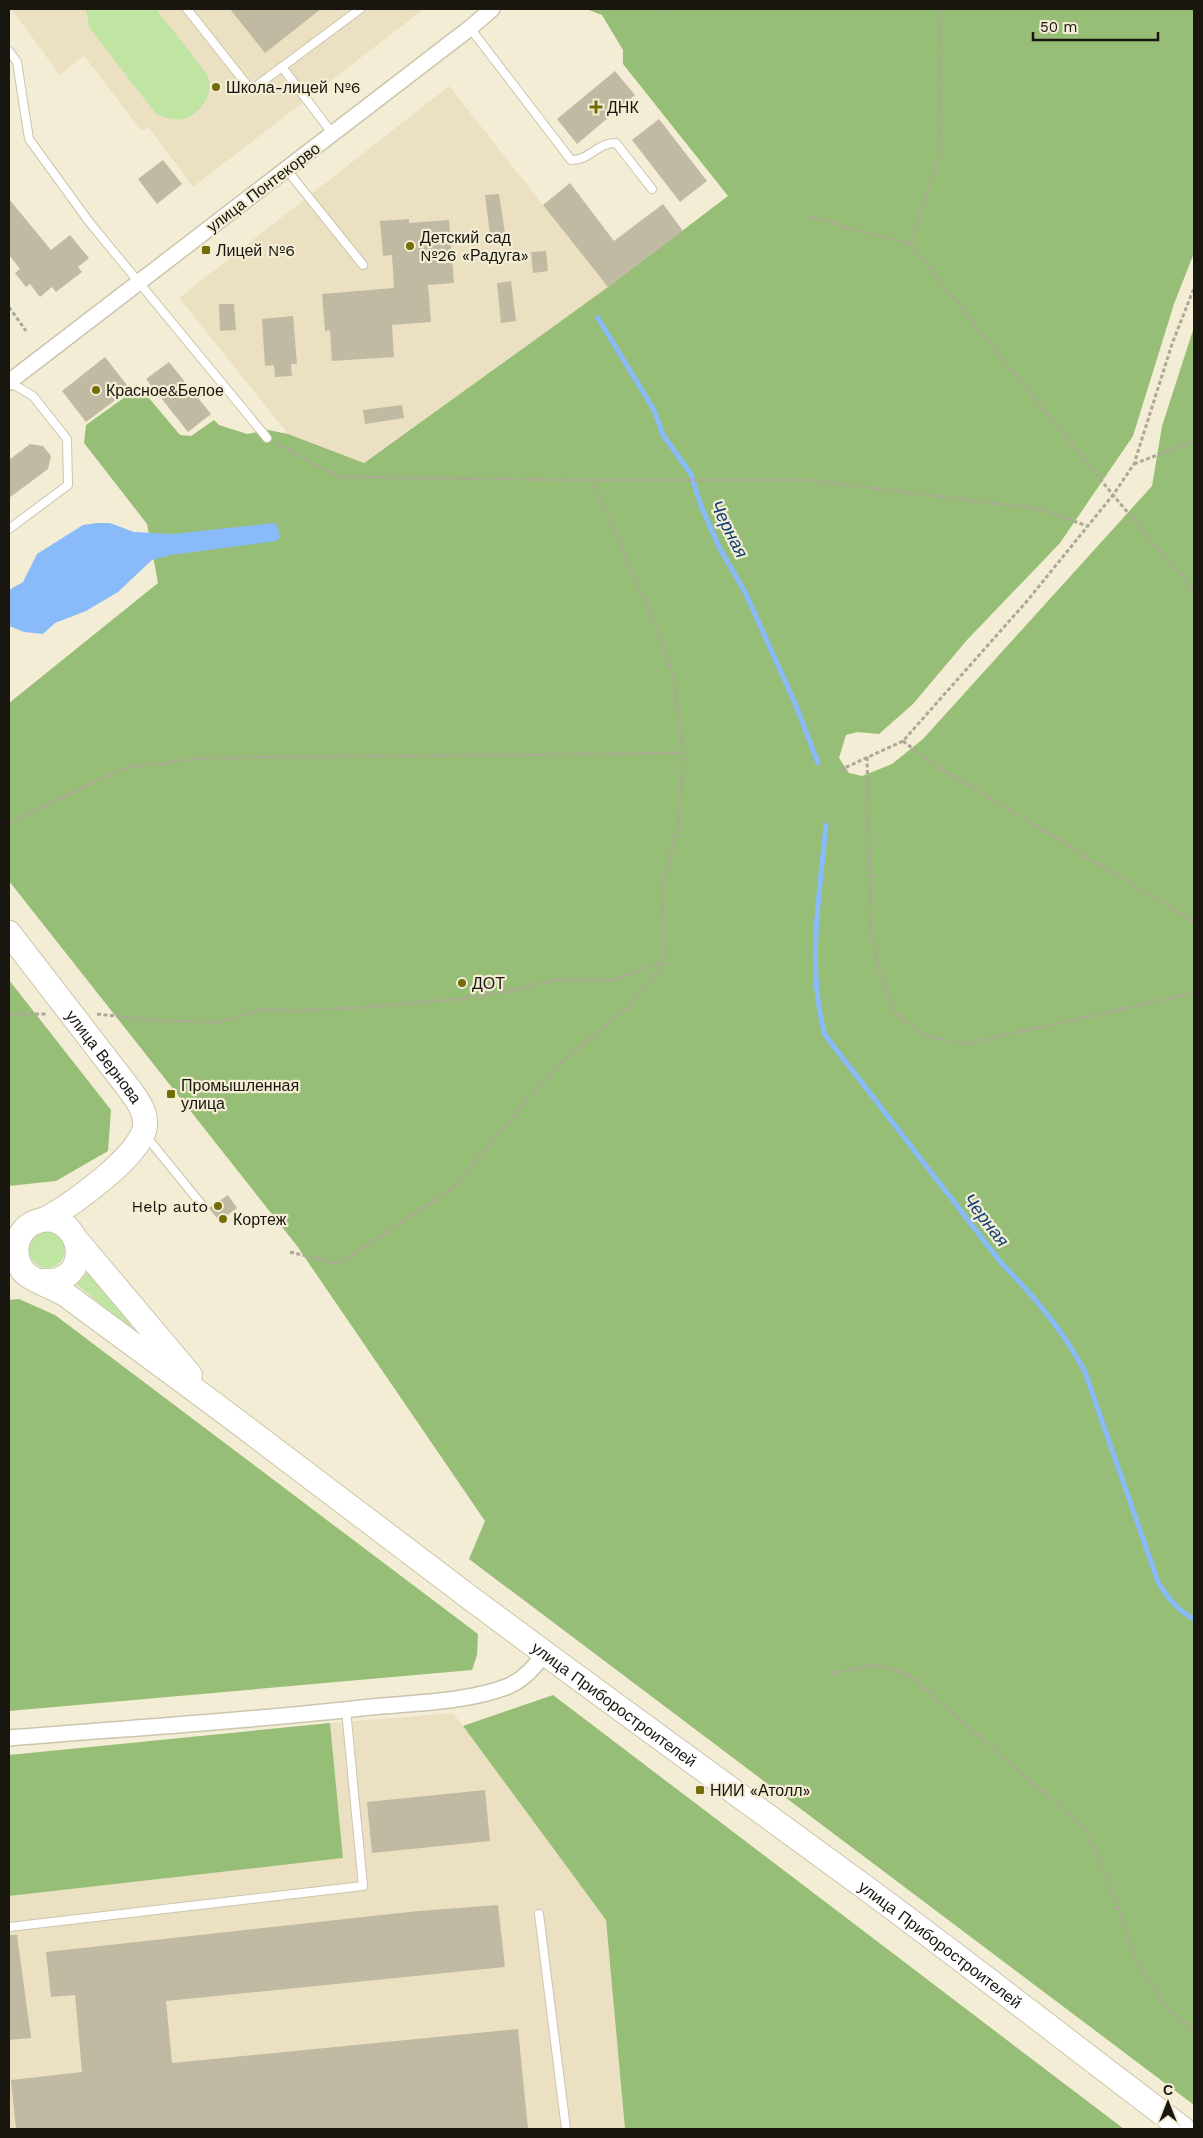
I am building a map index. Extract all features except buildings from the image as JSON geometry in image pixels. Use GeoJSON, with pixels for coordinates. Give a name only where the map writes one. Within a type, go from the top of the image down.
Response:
{"type":"FeatureCollection","features":[{"type":"Feature","properties":{"kind":"main road","name":"улица Вернова"},"geometry":{"type":"LineString","coordinates":[[9,933],[130,1090],[142,1109],[146,1123],[144,1134]]}},
{"type":"Feature","properties":{"kind":"main road"},"geometry":{"type":"LineString","coordinates":[[98,1183],[81,1208],[76,1220],[76,1238],[79,1251],[76,1264],[67,1275],[57,1280],[42,1281],[27,1275],[19,1263],[16,1250],[18,1239],[23,1231],[30,1225],[61,1211],[98,1183],[139,1144],[144,1134]]}},
{"type":"Feature","properties":{"kind":"main road"},"geometry":{"type":"LineString","coordinates":[[46,1219],[65,1225],[76,1238]]}},
{"type":"Feature","properties":{"kind":"main road","name":"улица Приборостроителей"},"geometry":{"type":"LineString","coordinates":[[76,1238],[215,1405]]}},
{"type":"Feature","properties":{"kind":"main road","name":"улица Приборостроителей"},"geometry":{"type":"LineString","coordinates":[[42,1281],[58,1289],[545,1653],[867,1889],[1183,2129]]}},
{"type":"Feature","properties":{"kind":"street","name":"улица Понтекорво"},"geometry":{"type":"LineString","coordinates":[[9,382],[470,28],[492,9]]}},
{"type":"Feature","properties":{"kind":"street"},"geometry":{"type":"LineString","coordinates":[[9,1738],[346,1710],[471,1696],[505,1687],[520,1680],[537,1664],[545,1653]]}},
{"type":"Feature","properties":{"kind":"lane"},"geometry":{"type":"LineString","coordinates":[[187,9],[251,90],[360,9]]}},
{"type":"Feature","properties":{"kind":"lane"},"geometry":{"type":"LineString","coordinates":[[470,28],[571,160],[580,160],[606,142],[616,143],[652,189]]}},
{"type":"Feature","properties":{"kind":"lane"},"geometry":{"type":"LineString","coordinates":[[9,51],[17,62],[30,139],[90,223],[267,438]]}},
{"type":"Feature","properties":{"kind":"lane"},"geometry":{"type":"LineString","coordinates":[[282,67],[332,134]]}},
{"type":"Feature","properties":{"kind":"lane"},"geometry":{"type":"LineString","coordinates":[[286,169],[362,265]]}},
{"type":"Feature","properties":{"kind":"lane"},"geometry":{"type":"LineString","coordinates":[[9,382],[33,396],[67,439],[68,485],[9,529]]}},
{"type":"Feature","properties":{"kind":"lane"},"geometry":{"type":"LineString","coordinates":[[144,1134],[202,1205]]}},
{"type":"Feature","properties":{"kind":"lane"},"geometry":{"type":"LineString","coordinates":[[9,1927],[363,1886],[346,1710]]}},
{"type":"Feature","properties":{"kind":"lane"},"geometry":{"type":"LineString","coordinates":[[539,1914],[566,2129]]}},
{"type":"Feature","properties":{"kind":"path"},"geometry":{"type":"LineString","coordinates":[[664,9],[668,15]]}},
{"type":"Feature","properties":{"kind":"path"},"geometry":{"type":"LineString","coordinates":[[910,244],[939,155],[941,9]]}},
{"type":"Feature","properties":{"kind":"path"},"geometry":{"type":"LineString","coordinates":[[806,216],[910,244],[1113,495],[1194,591]]}},
{"type":"Feature","properties":{"kind":"path"},"geometry":{"type":"LineString","coordinates":[[840,770],[903,740],[1027,601],[1113,495],[1134,464],[1172,344],[1194,288]]}},
{"type":"Feature","properties":{"kind":"path"},"geometry":{"type":"LineString","coordinates":[[9,308],[26,331]]}},
{"type":"Feature","properties":{"kind":"path"},"geometry":{"type":"LineString","coordinates":[[267,438],[340,477],[678,481],[807,480],[1041,509],[1087,526]]}},
{"type":"Feature","properties":{"kind":"path"},"geometry":{"type":"LineString","coordinates":[[1134,464],[1194,440]]}},
{"type":"Feature","properties":{"kind":"path"},"geometry":{"type":"LineString","coordinates":[[290,1252],[338,1264],[454,1187],[522,1105],[566,1058],[630,1005],[665,961],[662,888],[679,824],[683,752],[674,677],[651,615],[592,480]]}},
{"type":"Feature","properties":{"kind":"path"},"geometry":{"type":"LineString","coordinates":[[903,740],[929,761],[1194,922]]}},
{"type":"Feature","properties":{"kind":"path"},"geometry":{"type":"LineString","coordinates":[[9,823],[125,768],[203,758],[683,752]]}},
{"type":"Feature","properties":{"kind":"path"},"geometry":{"type":"LineString","coordinates":[[867,757],[871,929],[880,975],[896,1014],[926,1036],[965,1044],[1194,993]]}},
{"type":"Feature","properties":{"kind":"path"},"geometry":{"type":"LineString","coordinates":[[9,1014],[104,1014],[153,1020],[218,1023],[264,1009],[292,1011],[376,1006],[458,999],[504,992],[557,980],[614,980],[665,961]]}},
{"type":"Feature","properties":{"kind":"path"},"geometry":{"type":"LineString","coordinates":[[832,1673],[875,1665],[909,1675],[1083,1827],[1100,1858],[1138,1962],[1165,2007],[1194,2030]]}},
{"type":"Feature","properties":{"kind":"shaded area","name":"Школа-лицей №6"},"geometry":{"type":"Polygon","coordinates":[[[11,9],[424,9],[193,187],[149,128],[141,130],[84,56],[60,75],[11,9]]]}},
{"type":"Feature","properties":{"kind":"shaded area","name":"Детский сад №26 «Радуга»"},"geometry":{"type":"Polygon","coordinates":[[[449,86],[608,287],[363,463],[288,434],[179,298],[449,86]]]}},
{"type":"Feature","properties":{"kind":"shaded area"},"geometry":{"type":"Polygon","coordinates":[[[453,1713],[606,1920],[625,2129],[9,2129],[9,1896],[343,1858],[330,1723],[453,1713]]]}},
{"type":"Feature","properties":{"kind":"green space"},"geometry":{"type":"Polygon","coordinates":[[[86,9],[156,9],[209,79],[207,98],[202,106],[195,113],[181,119],[166,118],[156,114],[89,27],[86,9]]]}},
{"type":"Feature","properties":{"kind":"green space"},"geometry":{"type":"Polygon","coordinates":[[[586,9],[1194,9],[1194,253],[1174,304],[1133,436],[1060,543],[967,640],[913,704],[879,734],[857,732],[846,735],[839,758],[849,773],[862,776],[892,764],[923,739],[1152,486],[1162,426],[1194,327],[1194,2105],[469,1559],[485,1521],[297,1246],[9,881],[9,703],[158,583],[147,524],[84,443],[86,425],[132,392],[143,391],[180,435],[191,436],[214,420],[219,425],[247,434],[268,430],[288,434],[364,463],[608,287],[728,196],[623,64],[623,50],[602,15],[586,9]]]}},
{"type":"Feature","properties":{"kind":"green space"},"geometry":{"type":"Polygon","coordinates":[[[9,980],[111,1110],[108,1151],[56,1181],[9,1186],[9,980]]]}},
{"type":"Feature","properties":{"kind":"green space"},"geometry":{"type":"Polygon","coordinates":[[[47,1232],[54,1233],[60,1237],[64,1243],[64,1257],[60,1263],[54,1267],[47,1268],[40,1267],[34,1263],[30,1257],[29,1250],[30,1243],[34,1237],[40,1233],[47,1232]]]}},
{"type":"Feature","properties":{"kind":"green space"},"geometry":{"type":"Polygon","coordinates":[[[90,1270],[132,1324],[129,1327],[76,1284],[90,1270]]]}},
{"type":"Feature","properties":{"kind":"green space"},"geometry":{"type":"Polygon","coordinates":[[[19,1299],[55,1315],[478,1634],[477,1655],[472,1670],[9,1711],[9,1300],[19,1299]]]}},
{"type":"Feature","properties":{"kind":"green space"},"geometry":{"type":"Polygon","coordinates":[[[553,1695],[1124,2129],[625,2129],[606,1920],[463,1726],[553,1695]]]}},
{"type":"Feature","properties":{"kind":"green space"},"geometry":{"type":"Polygon","coordinates":[[[330,1723],[343,1858],[9,1896],[9,1755],[330,1723]]]}},
{"type":"Feature","properties":{"kind":"water"},"geometry":{"type":"Polygon","coordinates":[[[110,523],[134,532],[173,534],[274,523],[277,525],[280,538],[276,541],[171,555],[152,560],[118,592],[86,611],[55,623],[43,634],[24,632],[9,626],[9,590],[23,582],[37,554],[83,525],[110,523]]]}},
{"type":"Feature","properties":{"kind":"waterway","name":"Черная"},"geometry":{"type":"LineString","coordinates":[[598,318],[654,410],[663,435],[691,474],[701,506],[720,549],[745,592],[795,703],[818,763]]}},
{"type":"Feature","properties":{"kind":"waterway","name":"Черная"},"geometry":{"type":"LineString","coordinates":[[826,825],[815,957],[819,1010],[825,1035],[1002,1264],[1037,1302],[1077,1357],[1085,1372],[1158,1582],[1173,1603],[1194,1619]]}},
{"type":"Feature","properties":{"kind":"place","name":"Школа-лицей №6"},"geometry":{"type":"Point","coordinates":[216,87]}},
{"type":"Feature","properties":{"kind":"place","name":"ДНК"},"geometry":{"type":"Point","coordinates":[596,107]}},
{"type":"Feature","properties":{"kind":"place","name":"Детский сад №26 «Радуга»"},"geometry":{"type":"Point","coordinates":[410,246]}},
{"type":"Feature","properties":{"kind":"place","name":"Лицей №6"},"geometry":{"type":"Point","coordinates":[206,250]}},
{"type":"Feature","properties":{"kind":"place","name":"Красное&Белое"},"geometry":{"type":"Point","coordinates":[96,390]}},
{"type":"Feature","properties":{"kind":"place","name":"ДОТ"},"geometry":{"type":"Point","coordinates":[462,983]}},
{"type":"Feature","properties":{"kind":"place","name":"Промышленная улица"},"geometry":{"type":"Point","coordinates":[171,1094]}},
{"type":"Feature","properties":{"kind":"place","name":"Help auto"},"geometry":{"type":"Point","coordinates":[218,1206]}},
{"type":"Feature","properties":{"kind":"place","name":"Кортеж"},"geometry":{"type":"Point","coordinates":[223,1219]}},
{"type":"Feature","properties":{"kind":"place","name":"НИИ «Атолл»"},"geometry":{"type":"Point","coordinates":[700,1790]}}]}
